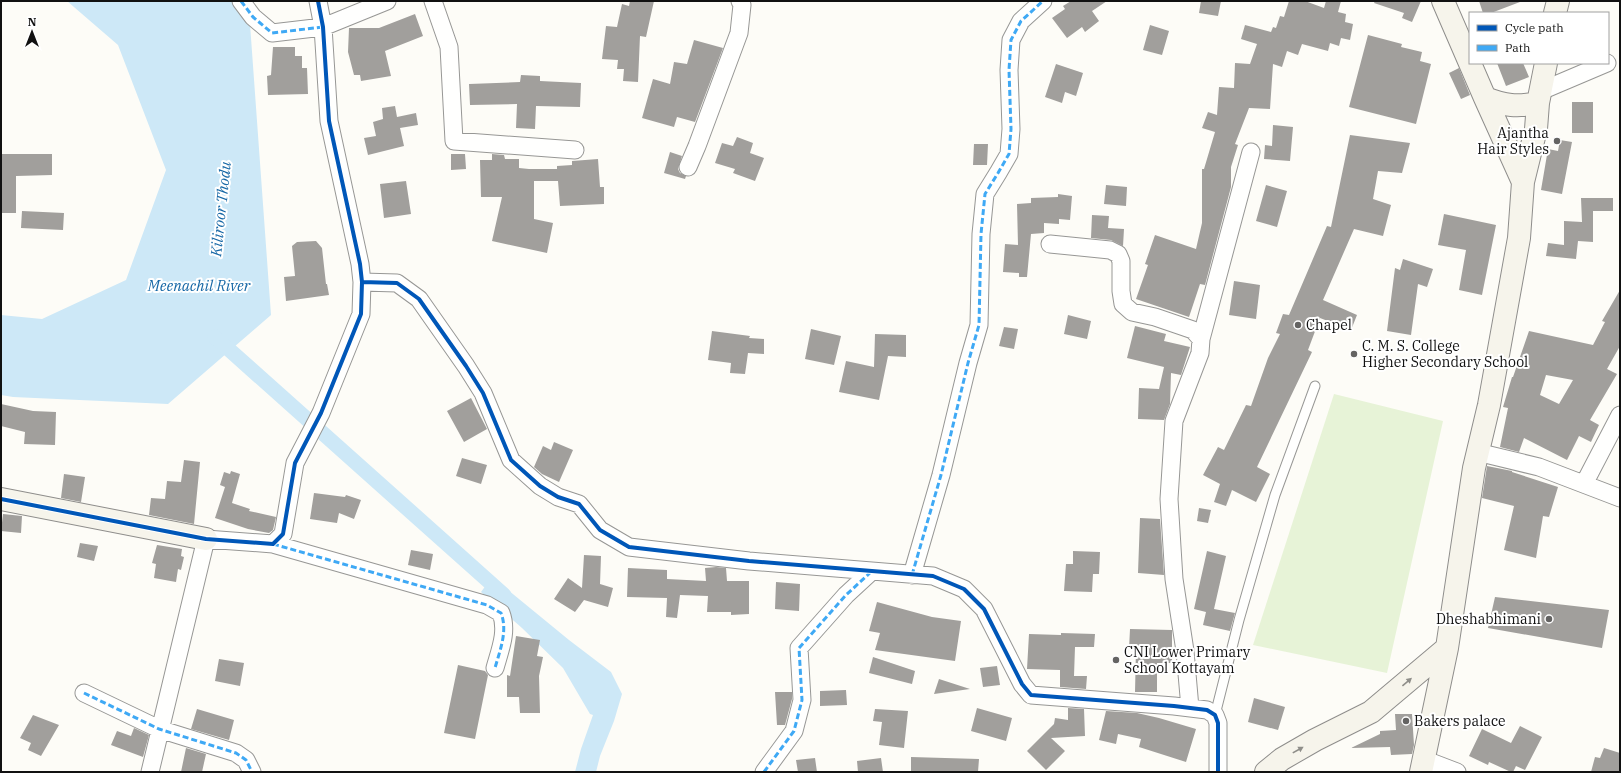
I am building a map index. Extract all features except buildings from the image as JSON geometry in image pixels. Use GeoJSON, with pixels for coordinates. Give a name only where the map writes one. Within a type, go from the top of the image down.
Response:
{"type":"FeatureCollection","features":[{"type":"Feature","properties":{"kind":"main road"},"geometry":{"type":"LineString","coordinates":[[1443,1],[1469,61]]}},
{"type":"Feature","properties":{"kind":"main road"},"geometry":{"type":"LineString","coordinates":[[1555,12],[1558,1]]}},
{"type":"Feature","properties":{"kind":"main road"},"geometry":{"type":"LineString","coordinates":[[1470,64],[1523,182]]}},
{"type":"Feature","properties":{"kind":"main road"},"geometry":{"type":"LineString","coordinates":[[1422,766],[1447,648],[1478,452],[1519,238],[1523,182],[1536,128],[1546,64]]}},
{"type":"Feature","properties":{"kind":"main road"},"geometry":{"type":"LineString","coordinates":[[1485,98],[1502,105],[1516,105],[1540,97]]}},
{"type":"Feature","properties":{"kind":"main road"},"geometry":{"type":"LineString","coordinates":[[1,499],[206,539]]}},
{"type":"Feature","properties":{"kind":"main road"},"geometry":{"type":"LineString","coordinates":[[1266,772],[1282,759],[1315,740],[1371,712],[1447,648]]}},
{"type":"Feature","properties":{"kind":"street"},"geometry":{"type":"LineString","coordinates":[[241,1],[253,17],[272,33],[323,27],[387,1]]}},
{"type":"Feature","properties":{"kind":"street"},"geometry":{"type":"LineString","coordinates":[[273,544],[283,534],[296,463],[321,413],[361,314],[362,282],[360,264],[329,121],[323,27],[318,1]]}},
{"type":"Feature","properties":{"kind":"street"},"geometry":{"type":"LineString","coordinates":[[433,1],[449,47],[454,141],[575,150]]}},
{"type":"Feature","properties":{"kind":"street"},"geometry":{"type":"LineString","coordinates":[[688,167],[739,33],[742,5],[740,1]]}},
{"type":"Feature","properties":{"kind":"street"},"geometry":{"type":"LineString","coordinates":[[912,574],[941,475],[979,325],[981,234],[985,194],[1009,154],[1011,129],[1009,70],[1011,40],[1021,21],[1043,1]]}},
{"type":"Feature","properties":{"kind":"street"},"geometry":{"type":"LineString","coordinates":[[1609,62],[1620,57]]}},
{"type":"Feature","properties":{"kind":"street"},"geometry":{"type":"LineString","coordinates":[[1540,97],[1606,64]]}},
{"type":"Feature","properties":{"kind":"street"},"geometry":{"type":"LineString","coordinates":[[1190,708],[1185,651],[1174,579],[1169,499],[1174,421],[1200,354],[1202,339],[1251,152]]}},
{"type":"Feature","properties":{"kind":"street"},"geometry":{"type":"LineString","coordinates":[[1050,244],[1110,250],[1118,254],[1121,261],[1121,291],[1123,304],[1132,312],[1155,317],[1193,330],[1202,339]]}},
{"type":"Feature","properties":{"kind":"street"},"geometry":{"type":"LineString","coordinates":[[362,282],[397,283],[419,299],[483,393],[511,460],[540,486],[558,497],[579,504],[600,530],[629,547],[749,561],[933,576],[964,589],[984,609],[1022,684],[1031,695],[1190,708],[1207,710],[1215,715],[1218,723],[1218,772]]}},
{"type":"Feature","properties":{"kind":"street"},"geometry":{"type":"LineString","coordinates":[[1584,484],[1620,415]]}},
{"type":"Feature","properties":{"kind":"street"},"geometry":{"type":"LineString","coordinates":[[1478,452],[1539,467],[1620,498]]}},
{"type":"Feature","properties":{"kind":"street"},"geometry":{"type":"LineString","coordinates":[[150,772],[159,729],[206,539],[273,544],[487,605],[501,613],[504,622],[502,643],[495,668]]}},
{"type":"Feature","properties":{"kind":"street"},"geometry":{"type":"LineString","coordinates":[[764,772],[794,731],[802,700],[799,648],[846,595],[872,571]]}},
{"type":"Feature","properties":{"kind":"street"},"geometry":{"type":"LineString","coordinates":[[84,693],[159,729],[236,753],[246,760],[252,772]]}},
{"type":"Feature","properties":{"kind":"street"},"geometry":{"type":"LineString","coordinates":[[1422,766],[1457,772]]}},
{"type":"Feature","properties":{"kind":"lane"},"geometry":{"type":"LineString","coordinates":[[1215,715],[1239,620],[1275,495],[1315,386]]}},
{"type":"Feature","properties":{"kind":"green space"},"geometry":{"type":"Polygon","coordinates":[[[1334,394],[1443,421],[1387,673],[1253,645],[1334,394]]]}},
{"type":"Feature","properties":{"kind":"water","name":"Meenachil River"},"geometry":{"type":"Polygon","coordinates":[[[67,1],[237,1],[250,24],[271,315],[168,404],[13,397],[1,395],[1,315],[42,319],[126,280],[166,170],[118,45],[67,1]]]}},
{"type":"Feature","properties":{"kind":"water"},"geometry":{"type":"Polygon","coordinates":[[[492,577],[611,672],[622,694],[614,721],[600,756],[596,772],[575,772],[581,749],[593,715],[590,714],[563,668],[522,628],[481,592],[492,577]]]}},
{"type":"Feature","properties":{"kind":"waterway"},"geometry":{"type":"LineString","coordinates":[[215,337],[504,595]]}},
{"type":"Feature","properties":{"kind":"marked path"},"geometry":{"type":"LineString","coordinates":[[241,1],[253,17],[272,33],[323,27]]}},
{"type":"Feature","properties":{"kind":"marked path"},"geometry":{"type":"LineString","coordinates":[[912,575],[941,475],[968,363],[979,325],[981,234],[985,194],[1009,154],[1011,129],[1009,70],[1011,40],[1021,21],[1043,1]]}},
{"type":"Feature","properties":{"kind":"marked path"},"geometry":{"type":"LineString","coordinates":[[273,544],[487,605],[501,613],[504,627],[501,647],[495,668]]}},
{"type":"Feature","properties":{"kind":"marked path"},"geometry":{"type":"LineString","coordinates":[[764,772],[794,731],[802,700],[799,648],[846,595],[872,571]]}},
{"type":"Feature","properties":{"kind":"marked path"},"geometry":{"type":"LineString","coordinates":[[84,693],[159,729],[236,753],[246,760],[252,772]]}},
{"type":"Feature","properties":{"kind":"cycle path"},"geometry":{"type":"LineString","coordinates":[[1,499],[206,539],[273,544],[283,534],[295,463],[321,413],[361,314],[362,282],[360,264],[329,121],[323,27],[318,1]]}},
{"type":"Feature","properties":{"kind":"cycle path"},"geometry":{"type":"LineString","coordinates":[[362,282],[397,283],[419,299],[483,393],[511,460],[540,486],[558,497],[579,504],[600,530],[629,547],[749,561],[933,576],[964,589],[984,609],[1022,684],[1031,695],[1174,706],[1207,710],[1215,715],[1218,723],[1218,772]]}},
{"type":"Feature","properties":{"kind":"place","name":"Ajantha Hair Styles"},"geometry":{"type":"Point","coordinates":[1557,141]}},
{"type":"Feature","properties":{"kind":"place","name":"Chapel"},"geometry":{"type":"Point","coordinates":[1298,325]}},
{"type":"Feature","properties":{"kind":"place","name":"C. M. S. College Higher Secondary School"},"geometry":{"type":"Point","coordinates":[1354,354]}},
{"type":"Feature","properties":{"kind":"place","name":"Dheshabhimani"},"geometry":{"type":"Point","coordinates":[1549,619]}},
{"type":"Feature","properties":{"kind":"place","name":"CNI Lower Primary School Kottayam"},"geometry":{"type":"Point","coordinates":[1116,660]}},
{"type":"Feature","properties":{"kind":"place","name":"Bakers palace"},"geometry":{"type":"Point","coordinates":[1406,721]}},
{"type":"Feature","properties":{"kind":"water label","name":"Kiliroor Thodu"},"geometry":{"type":"Point","coordinates":[221,209]}}]}
